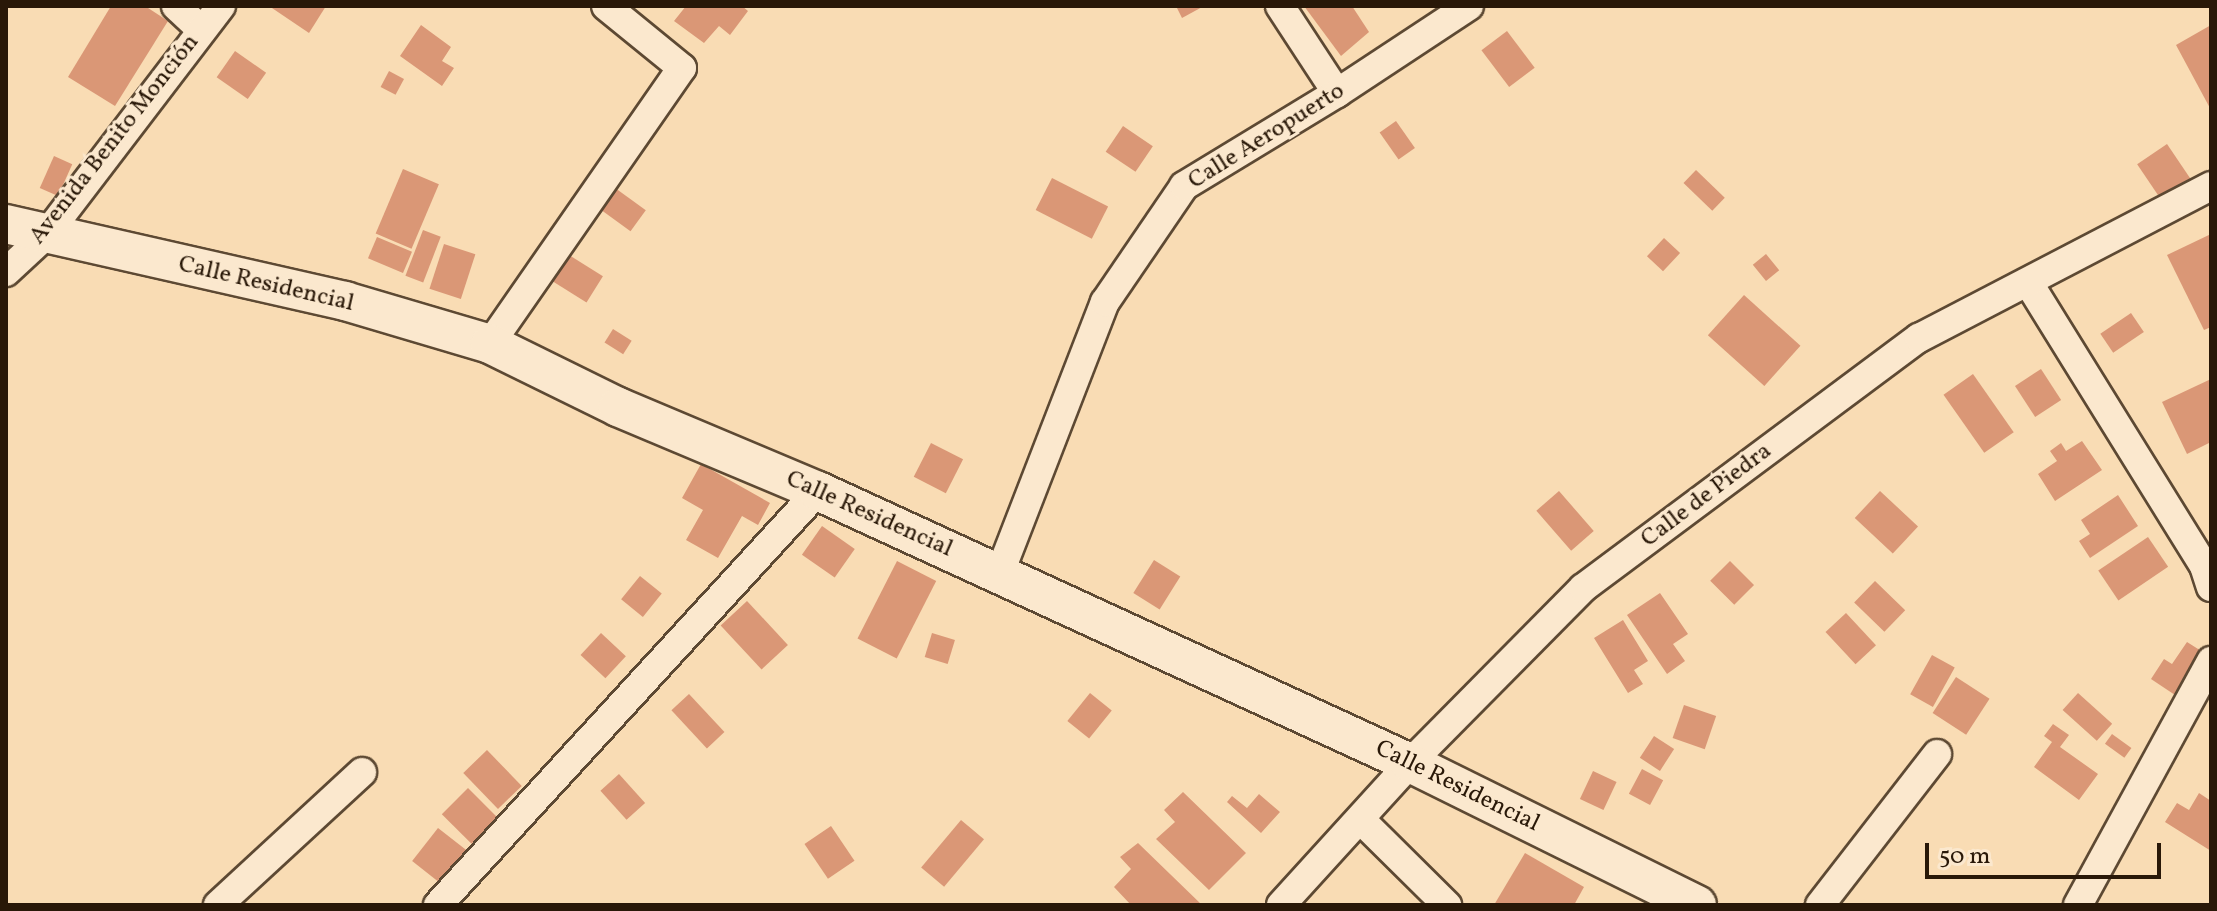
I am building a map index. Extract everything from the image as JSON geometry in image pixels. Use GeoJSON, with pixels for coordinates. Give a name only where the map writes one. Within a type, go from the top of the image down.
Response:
{"type":"FeatureCollection","features":[{"type":"Feature","properties":{"kind":"main road","name":"Calle Residencial"},"geometry":{"type":"LineString","coordinates":[[6,224],[345,301],[490,344],[618,407],[818,491],[1410,763],[1697,905]]}},
{"type":"Feature","properties":{"kind":"street"},"geometry":{"type":"LineString","coordinates":[[176,6],[202,30]]}},
{"type":"Feature","properties":{"kind":"street","name":"Avenida Benito Monción"},"geometry":{"type":"LineString","coordinates":[[6,272],[46,235],[221,6]]}},
{"type":"Feature","properties":{"kind":"street"},"geometry":{"type":"LineString","coordinates":[[490,344],[682,68],[606,6]]}},
{"type":"Feature","properties":{"kind":"street"},"geometry":{"type":"LineString","coordinates":[[1280,6],[1337,93]]}},
{"type":"Feature","properties":{"kind":"street","name":"Calle Aeropuerto"},"geometry":{"type":"LineString","coordinates":[[999,575],[1105,302],[1184,186],[1337,93],[1469,6]]}},
{"type":"Feature","properties":{"kind":"street","name":"Calle de Piedra"},"geometry":{"type":"LineString","coordinates":[[1281,905],[1362,821],[1410,763],[1583,588],[1919,338],[2211,186]]}},
{"type":"Feature","properties":{"kind":"street"},"geometry":{"type":"LineString","coordinates":[[2028,282],[2204,566],[2211,587]]}},
{"type":"Feature","properties":{"kind":"street"},"geometry":{"type":"LineString","coordinates":[[438,905],[818,491]]}},
{"type":"Feature","properties":{"kind":"street"},"geometry":{"type":"LineString","coordinates":[[2078,905],[2211,661]]}},
{"type":"Feature","properties":{"kind":"street"},"geometry":{"type":"LineString","coordinates":[[1820,905],[1937,754]]}},
{"type":"Feature","properties":{"kind":"street"},"geometry":{"type":"LineString","coordinates":[[218,905],[362,772]]}},
{"type":"Feature","properties":{"kind":"street"},"geometry":{"type":"LineString","coordinates":[[1362,821],[1447,905]]}},
{"type":"Feature","properties":{"kind":"building"},"geometry":{"type":"Polygon","coordinates":[[[111,6],[145,6],[168,21],[115,106],[68,77],[111,6]]]}},
{"type":"Feature","properties":{"kind":"building"},"geometry":{"type":"Polygon","coordinates":[[[269,6],[326,6],[309,33],[269,6]]]}},
{"type":"Feature","properties":{"kind":"building"},"geometry":{"type":"Polygon","coordinates":[[[686,6],[742,6],[748,11],[730,35],[719,26],[704,43],[674,21],[686,6]]]}},
{"type":"Feature","properties":{"kind":"building"},"geometry":{"type":"Polygon","coordinates":[[[1176,6],[1204,6],[1182,18],[1176,6]]]}},
{"type":"Feature","properties":{"kind":"building"},"geometry":{"type":"Polygon","coordinates":[[[1304,6],[1352,6],[1369,32],[1341,56],[1304,6]]]}},
{"type":"Feature","properties":{"kind":"building"},"geometry":{"type":"Polygon","coordinates":[[[421,25],[451,47],[442,61],[454,68],[442,86],[400,56],[421,25]]]}},
{"type":"Feature","properties":{"kind":"building"},"geometry":{"type":"Polygon","coordinates":[[[2211,25],[2211,110],[2176,45],[2211,25]]]}},
{"type":"Feature","properties":{"kind":"building"},"geometry":{"type":"Polygon","coordinates":[[[1507,31],[1535,68],[1509,87],[1481,50],[1507,31]]]}},
{"type":"Feature","properties":{"kind":"building"},"geometry":{"type":"Polygon","coordinates":[[[235,51],[266,73],[248,99],[217,77],[235,51]]]}},
{"type":"Feature","properties":{"kind":"building"},"geometry":{"type":"Polygon","coordinates":[[[389,71],[404,79],[396,95],[381,87],[389,71]]]}},
{"type":"Feature","properties":{"kind":"building"},"geometry":{"type":"Polygon","coordinates":[[[1396,121],[1415,148],[1399,160],[1380,132],[1396,121]]]}},
{"type":"Feature","properties":{"kind":"building"},"geometry":{"type":"Polygon","coordinates":[[[1123,126],[1153,146],[1136,172],[1106,152],[1123,126]]]}},
{"type":"Feature","properties":{"kind":"building"},"geometry":{"type":"Polygon","coordinates":[[[2167,144],[2196,187],[2166,207],[2137,164],[2167,144]]]}},
{"type":"Feature","properties":{"kind":"building"},"geometry":{"type":"Polygon","coordinates":[[[54,156],[72,164],[58,196],[40,188],[54,156]]]}},
{"type":"Feature","properties":{"kind":"building"},"geometry":{"type":"Polygon","coordinates":[[[403,169],[439,184],[412,249],[376,233],[403,169]]]}},
{"type":"Feature","properties":{"kind":"building"},"geometry":{"type":"Polygon","coordinates":[[[1696,170],[1725,198],[1712,211],[1683,183],[1696,170]]]}},
{"type":"Feature","properties":{"kind":"building"},"geometry":{"type":"Polygon","coordinates":[[[1052,178],[1108,207],[1092,239],[1036,210],[1052,178]]]}},
{"type":"Feature","properties":{"kind":"building"},"geometry":{"type":"Polygon","coordinates":[[[611,185],[646,210],[631,231],[596,206],[611,185]]]}},
{"type":"Feature","properties":{"kind":"building"},"geometry":{"type":"Polygon","coordinates":[[[423,230],[441,237],[423,283],[405,276],[423,230]]]}},
{"type":"Feature","properties":{"kind":"building"},"geometry":{"type":"Polygon","coordinates":[[[2211,234],[2211,327],[2204,330],[2167,255],[2211,234]]]}},
{"type":"Feature","properties":{"kind":"building"},"geometry":{"type":"Polygon","coordinates":[[[377,237],[412,252],[403,273],[368,258],[377,237]]]}},
{"type":"Feature","properties":{"kind":"building"},"geometry":{"type":"Polygon","coordinates":[[[1664,238],[1680,253],[1663,271],[1647,256],[1664,238]]]}},
{"type":"Feature","properties":{"kind":"building"},"geometry":{"type":"Polygon","coordinates":[[[444,244],[475,254],[461,299],[429,289],[444,244]]]}},
{"type":"Feature","properties":{"kind":"building"},"geometry":{"type":"Polygon","coordinates":[[[1766,254],[1779,270],[1766,281],[1753,265],[1766,254]]]}},
{"type":"Feature","properties":{"kind":"building"},"geometry":{"type":"Polygon","coordinates":[[[569,255],[603,276],[586,302],[553,281],[569,255]]]}},
{"type":"Feature","properties":{"kind":"building"},"geometry":{"type":"Polygon","coordinates":[[[1744,295],[1800,346],[1764,386],[1708,335],[1744,295]]]}},
{"type":"Feature","properties":{"kind":"building"},"geometry":{"type":"Polygon","coordinates":[[[2131,313],[2144,332],[2113,353],[2100,334],[2131,313]]]}},
{"type":"Feature","properties":{"kind":"building"},"geometry":{"type":"Polygon","coordinates":[[[613,329],[632,341],[623,354],[605,343],[613,329]]]}},
{"type":"Feature","properties":{"kind":"building"},"geometry":{"type":"Polygon","coordinates":[[[2041,369],[2061,400],[2035,417],[2015,386],[2041,369]]]}},
{"type":"Feature","properties":{"kind":"building"},"geometry":{"type":"Polygon","coordinates":[[[1973,374],[2014,432],[1984,453],[1944,395],[1973,374]]]}},
{"type":"Feature","properties":{"kind":"building"},"geometry":{"type":"Polygon","coordinates":[[[2211,379],[2211,442],[2187,454],[2162,402],[2211,379]]]}},
{"type":"Feature","properties":{"kind":"building"},"geometry":{"type":"Polygon","coordinates":[[[2082,441],[2102,470],[2055,501],[2038,474],[2057,461],[2050,451],[2061,443],[2066,451],[2082,441]]]}},
{"type":"Feature","properties":{"kind":"building"},"geometry":{"type":"Polygon","coordinates":[[[931,443],[963,459],[946,493],[914,477],[931,443]]]}},
{"type":"Feature","properties":{"kind":"building"},"geometry":{"type":"Polygon","coordinates":[[[701,464],[770,503],[758,525],[742,516],[718,558],[686,540],[703,510],[682,498],[701,464]]]}},
{"type":"Feature","properties":{"kind":"building"},"geometry":{"type":"Polygon","coordinates":[[[1559,491],[1594,531],[1571,551],[1536,511],[1559,491]]]}},
{"type":"Feature","properties":{"kind":"building"},"geometry":{"type":"Polygon","coordinates":[[[1880,491],[1918,526],[1893,554],[1855,518],[1880,491]]]}},
{"type":"Feature","properties":{"kind":"building"},"geometry":{"type":"Polygon","coordinates":[[[2118,495],[2138,526],[2090,558],[2079,541],[2090,534],[2081,520],[2118,495]]]}},
{"type":"Feature","properties":{"kind":"building"},"geometry":{"type":"Polygon","coordinates":[[[822,526],[855,549],[835,578],[802,555],[822,526]]]}},
{"type":"Feature","properties":{"kind":"building"},"geometry":{"type":"Polygon","coordinates":[[[2148,537],[2168,567],[2118,600],[2098,571],[2148,537]]]}},
{"type":"Feature","properties":{"kind":"building"},"geometry":{"type":"Polygon","coordinates":[[[1154,560],[1180,576],[1160,610],[1133,593],[1154,560]]]}},
{"type":"Feature","properties":{"kind":"building"},"geometry":{"type":"Polygon","coordinates":[[[897,561],[936,581],[897,658],[858,639],[897,561]]]}},
{"type":"Feature","properties":{"kind":"building"},"geometry":{"type":"Polygon","coordinates":[[[1730,561],[1754,585],[1734,605],[1710,581],[1730,561]]]}},
{"type":"Feature","properties":{"kind":"building"},"geometry":{"type":"Polygon","coordinates":[[[640,576],[662,594],[643,617],[621,599],[640,576]]]}},
{"type":"Feature","properties":{"kind":"building"},"geometry":{"type":"Polygon","coordinates":[[[1875,581],[1905,610],[1884,632],[1854,603],[1875,581]]]}},
{"type":"Feature","properties":{"kind":"building"},"geometry":{"type":"Polygon","coordinates":[[[1660,593],[1688,634],[1673,644],[1685,661],[1667,674],[1627,615],[1660,593]]]}},
{"type":"Feature","properties":{"kind":"building"},"geometry":{"type":"Polygon","coordinates":[[[747,601],[788,645],[762,669],[721,626],[747,601]]]}},
{"type":"Feature","properties":{"kind":"building"},"geometry":{"type":"Polygon","coordinates":[[[1846,613],[1876,645],[1856,664],[1826,632],[1846,613]]]}},
{"type":"Feature","properties":{"kind":"building"},"geometry":{"type":"Polygon","coordinates":[[[1623,620],[1648,661],[1634,670],[1643,684],[1628,693],[1594,638],[1623,620]]]}},
{"type":"Feature","properties":{"kind":"building"},"geometry":{"type":"Polygon","coordinates":[[[601,633],[626,656],[605,678],[581,655],[601,633]]]}},
{"type":"Feature","properties":{"kind":"building"},"geometry":{"type":"Polygon","coordinates":[[[932,633],[955,640],[948,664],[925,657],[932,633]]]}},
{"type":"Feature","properties":{"kind":"building"},"geometry":{"type":"Polygon","coordinates":[[[2187,642],[2206,654],[2178,697],[2151,679],[2164,659],[2172,664],[2187,642]]]}},
{"type":"Feature","properties":{"kind":"building"},"geometry":{"type":"Polygon","coordinates":[[[1932,655],[1955,668],[1933,707],[1910,694],[1932,655]]]}},
{"type":"Feature","properties":{"kind":"building"},"geometry":{"type":"Polygon","coordinates":[[[1956,677],[1990,699],[1966,735],[1933,713],[1956,677]]]}},
{"type":"Feature","properties":{"kind":"building"},"geometry":{"type":"Polygon","coordinates":[[[1090,693],[1112,711],[1089,739],[1067,721],[1090,693]]]}},
{"type":"Feature","properties":{"kind":"building"},"geometry":{"type":"Polygon","coordinates":[[[2078,693],[2112,724],[2097,741],[2063,710],[2078,693]]]}},
{"type":"Feature","properties":{"kind":"building"},"geometry":{"type":"Polygon","coordinates":[[[689,694],[724,732],[707,748],[671,710],[689,694]]]}},
{"type":"Feature","properties":{"kind":"building"},"geometry":{"type":"Polygon","coordinates":[[[1684,705],[1716,716],[1705,749],[1673,738],[1684,705]]]}},
{"type":"Feature","properties":{"kind":"building"},"geometry":{"type":"Polygon","coordinates":[[[2053,724],[2069,735],[2060,747],[2098,774],[2079,800],[2034,767],[2052,742],[2044,736],[2053,724]]]}},
{"type":"Feature","properties":{"kind":"building"},"geometry":{"type":"Polygon","coordinates":[[[2112,734],[2131,748],[2124,758],[2105,744],[2112,734]]]}},
{"type":"Feature","properties":{"kind":"building"},"geometry":{"type":"Polygon","coordinates":[[[1654,736],[1674,749],[1660,771],[1640,758],[1654,736]]]}},
{"type":"Feature","properties":{"kind":"building"},"geometry":{"type":"Polygon","coordinates":[[[487,750],[522,786],[498,809],[463,773],[487,750]]]}},
{"type":"Feature","properties":{"kind":"building"},"geometry":{"type":"Polygon","coordinates":[[[1642,769],[1663,780],[1650,805],[1629,794],[1642,769]]]}},
{"type":"Feature","properties":{"kind":"building"},"geometry":{"type":"Polygon","coordinates":[[[1593,771],[1617,782],[1603,810],[1580,799],[1593,771]]]}},
{"type":"Feature","properties":{"kind":"building"},"geometry":{"type":"Polygon","coordinates":[[[619,774],[645,803],[627,820],[600,791],[619,774]]]}},
{"type":"Feature","properties":{"kind":"building"},"geometry":{"type":"Polygon","coordinates":[[[468,788],[498,818],[472,844],[442,814],[468,788]]]}},
{"type":"Feature","properties":{"kind":"building"},"geometry":{"type":"Polygon","coordinates":[[[1183,792],[1246,853],[1209,890],[1156,839],[1175,822],[1164,810],[1183,792]]]}},
{"type":"Feature","properties":{"kind":"building"},"geometry":{"type":"Polygon","coordinates":[[[2199,793],[2211,801],[2211,851],[2165,822],[2177,803],[2189,810],[2199,793]]]}},
{"type":"Feature","properties":{"kind":"building"},"geometry":{"type":"Polygon","coordinates":[[[1259,794],[1280,812],[1261,833],[1227,802],[1232,796],[1247,808],[1259,794]]]}},
{"type":"Feature","properties":{"kind":"building"},"geometry":{"type":"Polygon","coordinates":[[[961,820],[984,839],[944,887],[921,867],[961,820]]]}},
{"type":"Feature","properties":{"kind":"building"},"geometry":{"type":"Polygon","coordinates":[[[831,826],[854,861],[828,879],[804,844],[831,826]]]}},
{"type":"Feature","properties":{"kind":"building"},"geometry":{"type":"Polygon","coordinates":[[[438,828],[467,851],[441,884],[412,861],[438,828]]]}},
{"type":"Feature","properties":{"kind":"building"},"geometry":{"type":"Polygon","coordinates":[[[1138,843],[1202,905],[1131,905],[1114,887],[1131,869],[1120,857],[1138,843]]]}},
{"type":"Feature","properties":{"kind":"building"},"geometry":{"type":"Polygon","coordinates":[[[1525,853],[1584,887],[1574,905],[1494,905],[1525,853]]]}}]}
